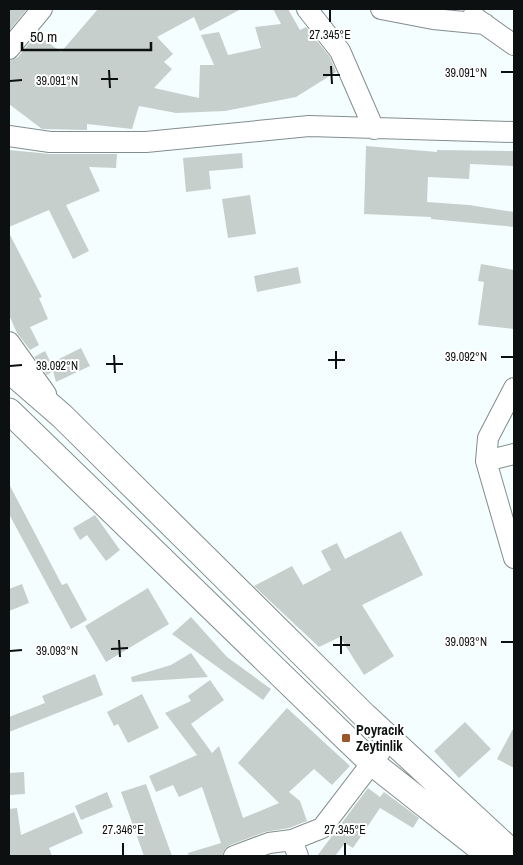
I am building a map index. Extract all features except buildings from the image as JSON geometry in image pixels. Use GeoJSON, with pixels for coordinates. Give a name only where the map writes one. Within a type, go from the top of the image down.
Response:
{"type":"FeatureCollection","features":[{"type":"Feature","properties":{"kind":"main road"},"geometry":{"type":"LineString","coordinates":[[9,370],[62,416],[390,739],[514,854]]}},
{"type":"Feature","properties":{"kind":"main road"},"geometry":{"type":"LineString","coordinates":[[9,411],[372,763],[490,856]]}},
{"type":"Feature","properties":{"kind":"street"},"geometry":{"type":"LineString","coordinates":[[9,49],[42,9]]}},
{"type":"Feature","properties":{"kind":"street"},"geometry":{"type":"LineString","coordinates":[[306,9],[340,51],[374,129]]}},
{"type":"Feature","properties":{"kind":"street"},"geometry":{"type":"LineString","coordinates":[[381,9],[432,19],[485,24]]}},
{"type":"Feature","properties":{"kind":"street"},"geometry":{"type":"LineString","coordinates":[[464,9],[514,45]]}},
{"type":"Feature","properties":{"kind":"street"},"geometry":{"type":"LineString","coordinates":[[9,136],[50,142],[146,142],[309,126],[514,132]]}},
{"type":"Feature","properties":{"kind":"street"},"geometry":{"type":"LineString","coordinates":[[9,342],[62,416]]}},
{"type":"Feature","properties":{"kind":"street"},"geometry":{"type":"LineString","coordinates":[[514,388],[488,438],[486,461],[514,558]]}},
{"type":"Feature","properties":{"kind":"street"},"geometry":{"type":"LineString","coordinates":[[486,461],[514,454]]}},
{"type":"Feature","properties":{"kind":"street"},"geometry":{"type":"LineString","coordinates":[[234,856],[269,843],[295,848],[322,828],[390,739]]}},
{"type":"Feature","properties":{"kind":"place","name":"Poyracık Zeytinlik"},"geometry":{"type":"Point","coordinates":[346,738]}}]}
